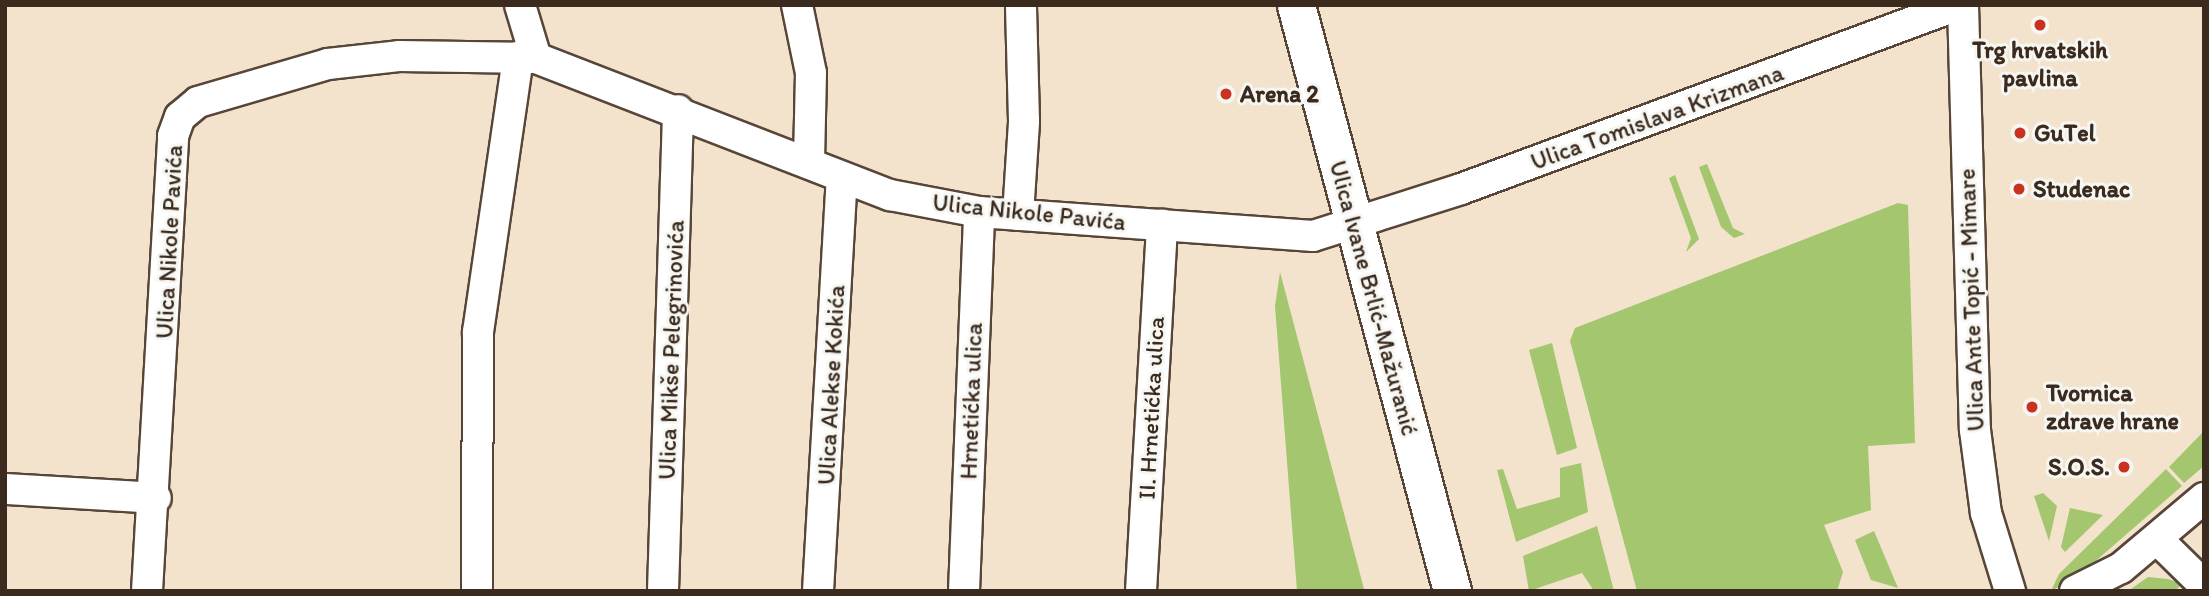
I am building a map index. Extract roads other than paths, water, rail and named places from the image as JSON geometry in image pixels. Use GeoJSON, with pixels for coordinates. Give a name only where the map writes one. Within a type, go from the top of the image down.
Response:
{"type":"FeatureCollection","features":[{"type":"Feature","properties":{"kind":"street"},"geometry":{"type":"LineString","coordinates":[[477,591],[478,332],[527,58],[520,5]]}},
{"type":"Feature","properties":{"kind":"street"},"geometry":{"type":"LineString","coordinates":[[797,5],[812,86],[809,161]]}},
{"type":"Feature","properties":{"kind":"street"},"geometry":{"type":"LineString","coordinates":[[1018,215],[1024,121],[1021,5]]}},
{"type":"Feature","properties":{"kind":"street","name":"Ulica Ivane Brlić-Mažuranić"},"geometry":{"type":"LineString","coordinates":[[1296,5],[1452,591]]}},
{"type":"Feature","properties":{"kind":"street","name":"Ulica Tomislava Krizmana"},"geometry":{"type":"LineString","coordinates":[[1354,225],[1961,5]]}},
{"type":"Feature","properties":{"kind":"street","name":"Ulica Ante Topić - Mimare"},"geometry":{"type":"LineString","coordinates":[[1961,5],[1975,430],[1986,513],[2010,591]]}},
{"type":"Feature","properties":{"kind":"street","name":"Ulica Nikole Pavića"},"geometry":{"type":"LineString","coordinates":[[147,591],[156,498],[173,136],[180,117],[198,102],[328,64],[399,56],[527,58],[678,110],[809,161],[842,179],[979,212],[1313,236],[1354,225]]}},
{"type":"Feature","properties":{"kind":"street","name":"Ulica Mikše Pelegrinovića"},"geometry":{"type":"LineString","coordinates":[[663,591],[678,110]]}},
{"type":"Feature","properties":{"kind":"street","name":"Ulica Alekse Kokića"},"geometry":{"type":"LineString","coordinates":[[818,591],[842,179]]}},
{"type":"Feature","properties":{"kind":"street","name":"Hrnetićka ulica"},"geometry":{"type":"LineString","coordinates":[[964,591],[979,212]]}},
{"type":"Feature","properties":{"kind":"street","name":"II. Hrnetićka ulica"},"geometry":{"type":"LineString","coordinates":[[1141,591],[1162,225]]}},
{"type":"Feature","properties":{"kind":"street"},"geometry":{"type":"LineString","coordinates":[[5,489],[156,498]]}},
{"type":"Feature","properties":{"kind":"street"},"geometry":{"type":"LineString","coordinates":[[2076,591],[2117,579],[2204,498]]}},
{"type":"Feature","properties":{"kind":"street"},"geometry":{"type":"LineString","coordinates":[[2157,539],[2204,585]]}},
{"type":"Feature","properties":{"kind":"place","name":"Trg hrvatskih pavlina"},"geometry":{"type":"Point","coordinates":[2040,25]}},
{"type":"Feature","properties":{"kind":"place","name":"Arena 2"},"geometry":{"type":"Point","coordinates":[1226,94]}},
{"type":"Feature","properties":{"kind":"place","name":"GuTel"},"geometry":{"type":"Point","coordinates":[2020,133]}},
{"type":"Feature","properties":{"kind":"place","name":"Studenac"},"geometry":{"type":"Point","coordinates":[2019,189]}},
{"type":"Feature","properties":{"kind":"place","name":"Tvornica zdrave hrane"},"geometry":{"type":"Point","coordinates":[2032,407]}},
{"type":"Feature","properties":{"kind":"place","name":"S.O.S."},"geometry":{"type":"Point","coordinates":[2124,467]}}]}
